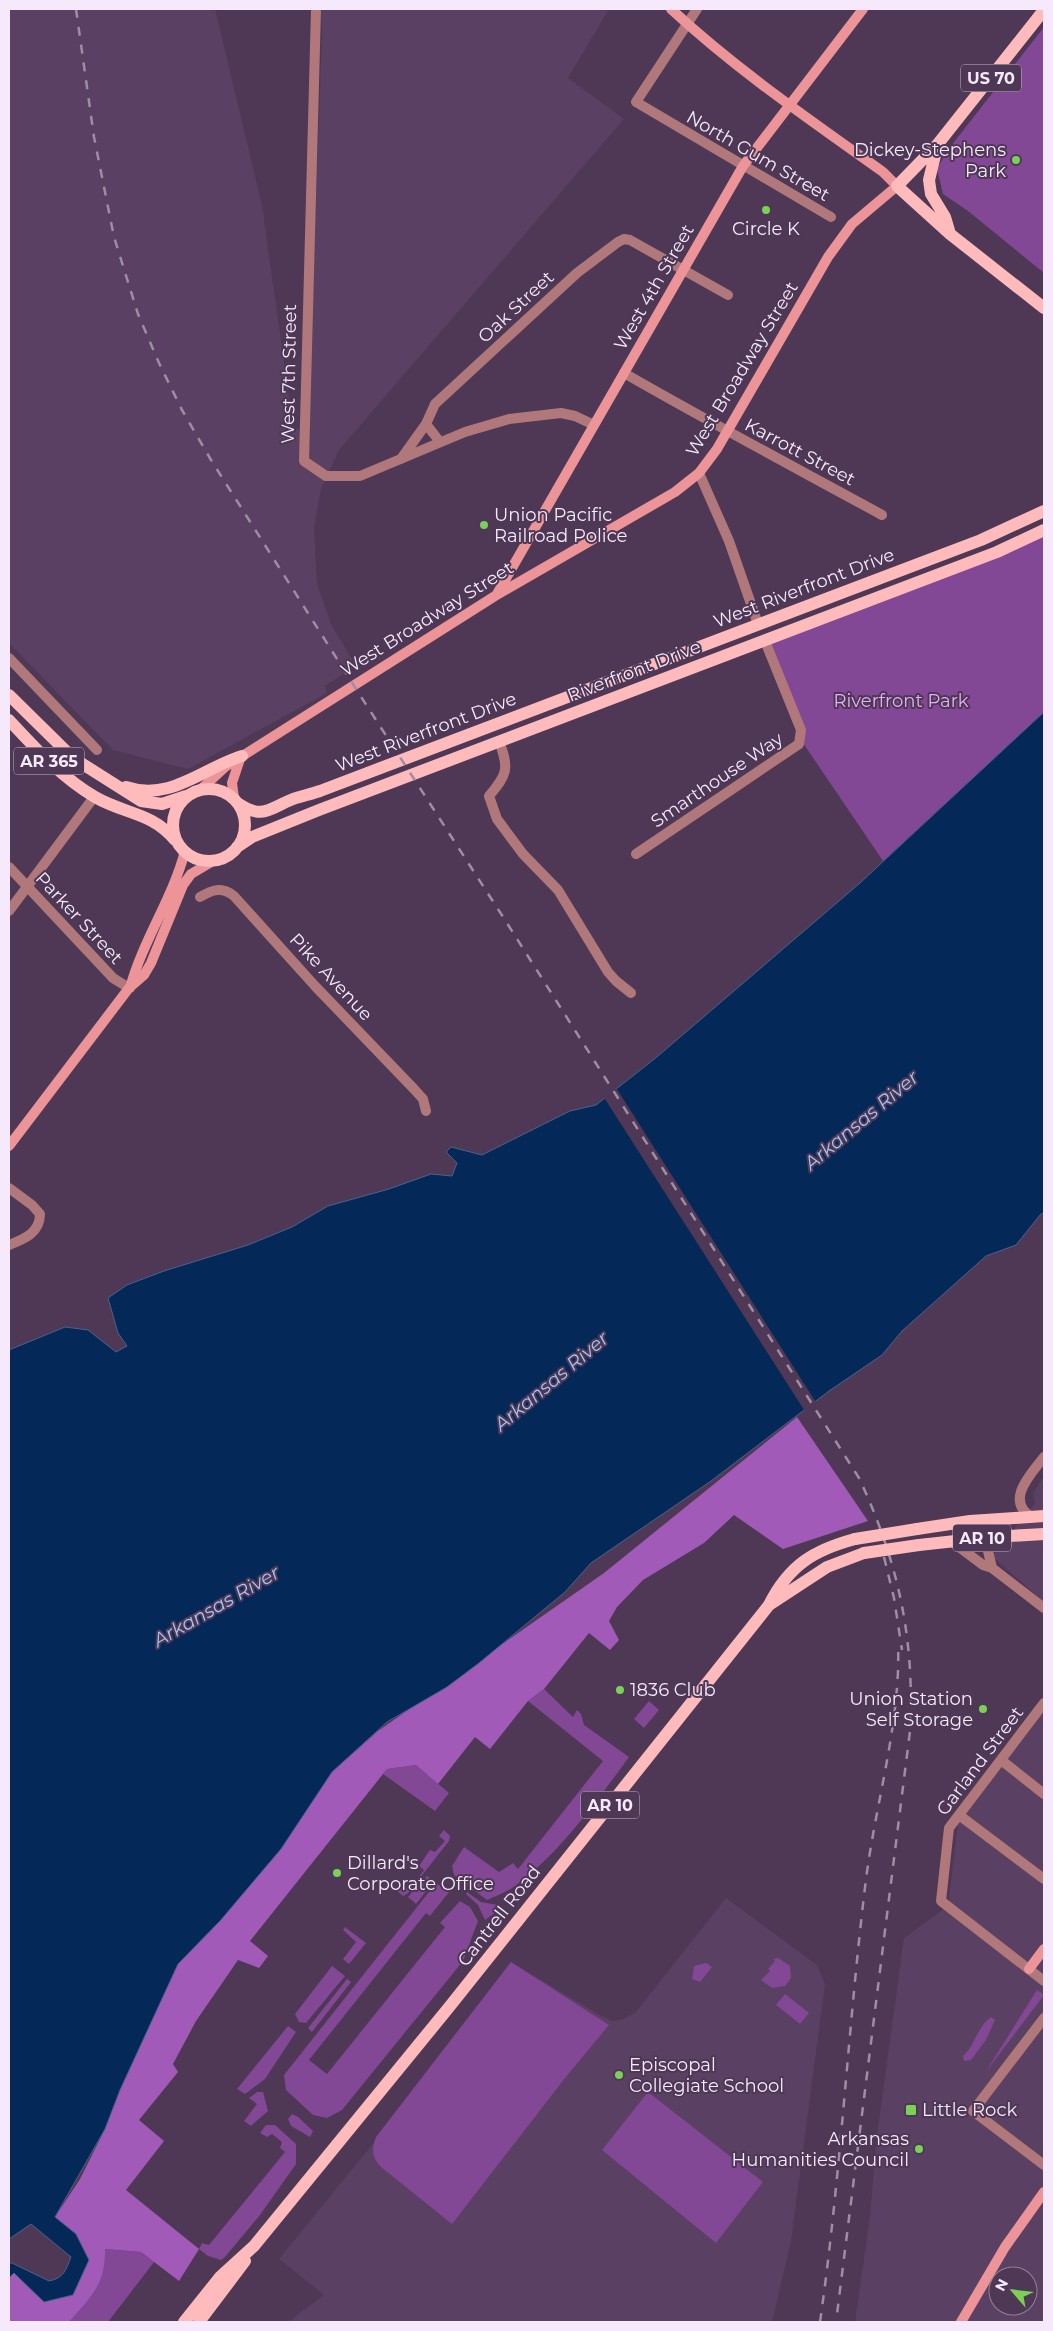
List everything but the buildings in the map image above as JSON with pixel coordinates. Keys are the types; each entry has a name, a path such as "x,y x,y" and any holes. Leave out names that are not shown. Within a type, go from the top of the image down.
{"main road":[{"name":"West Broadway Street","path":"897,186 937,145 1044,10"},
{"name":"US 70","path":"937,145 929,180 931,194 944,217 950,234"},
{"name":"US 70","path":"897,186 950,234 1044,308"},
{"name":"West Riverfront Drive","path":"237,801 254,812 266,812 294,799 320,791 981,540 1044,511"},
{"name":"Riverfront Drive","path":"237,847 252,837 319,810 997,552 1044,530"},
{"path":"758,624 765,641"},
{"name":"AR 365","path":"9,695 73,758 111,782 139,790 165,789 189,782 222,762 242,756"},
{"name":"AR 365","path":"9,720 45,758 94,796 109,805 150,818 167,831 182,848 197,858 213,861"},
{"path":"111,782 141,801 151,803 170,802 195,792 215,790 237,801 245,822 244,831 237,847 223,858 213,861"},
{"path":"182,848 174,831 174,815 178,807 195,792"},
{"name":"AR 10","path":"769,1604 783,1580 796,1567 830,1547 855,1539 917,1528 1030,1516"},
{"name":"AR 10","path":"769,1604 827,1567 864,1553 951,1541 1044,1534"},
{"name":"Cantrell Road","path":"184,2322 224,2281 254,2246 450,2006 769,1604"},
{"name":"Cantrell Road","path":"199,2322 224,2281"}],"street":[{"name":"West 7th Street","path":"316,9 304,461 322,475 345,477 367,474 440,442"},
{"path":"671,9 737,66 788,105 883,172 897,186"},
{"path":"687,23 696,9"},
{"name":"West 4th Street","path":"496,596 743,166 863,9"},
{"name":"North Gum Street","path":"687,23 636,102 831,217"},
{"name":"West Broadway Street","path":"195,792 224,767 496,596 675,492 699,473 727,431 828,256 843,235 863,214 897,186"},
{"name":"Oak Street","path":"401,460 426,424 434,404 577,273 624,239 630,240 683,269"},
{"path":"683,269 728,295"},
{"name":"Karrott Street","path":"624,373 882,515"},
{"path":"426,424 440,442 487,424 526,416 568,414 594,425"},
{"path":"699,473 729,541 758,624"},
{"name":"Smarthouse Way","path":"636,854 799,744 801,730 765,641"},
{"path":"9,658 96,750"},
{"path":"499,741 506,759 505,774 489,796 498,819 523,854 558,890 608,972 616,981 632,993"},
{"path":"237,801 232,782 242,756"},
{"path":"9,911 94,796"},
{"path":"129,988 134,970 179,873 182,848"},
{"path":"9,1146 129,988 144,975 157,949 180,890 187,879 200,867 213,861"},
{"name":"Parker Street","path":"9,867 113,978 129,988"},
{"name":"Pike Avenue","path":"200,898 216,889 226,890 234,896 314,986 414,1089 422,1099 426,1111"},
{"path":"9,1188 32,1204 40,1214 40,1221 32,1234 9,1245"},
{"path":"1030,1516 1019,1502 1021,1489 1044,1457"},
{"path":"992,1537 988,1550 992,1568"},
{"path":"951,1541 983,1566 992,1568 1044,1608"},
{"name":"Garland Street","path":"1029,1969 941,1901 949,1828 1044,1703"},
{"path":"1001,1760 1044,1794"},
{"path":"959,1815 1044,1879"},
{"path":"1044,1949 1029,1969 1044,1981"},
{"path":"1044,2018 972,2110 1044,2165"},
{"path":"961,2322 1005,2247 1044,2192"}],"shaded area":[{"path":"9,9 215,9 262,205 293,427 308,434 322,31 321,9 609,9 568,78 624,119 339,450 321,489 314,527 317,584 332,626 356,666 325,686 327,693 188,769 113,750 9,643"},
{"path":"797,1417 868,1521 783,1549 734,1515 704,1543 643,1580 617,1607 609,1621 619,1640 610,1650 589,1633 544,1689 528,1701 490,1749 475,1737 438,1784 416,1765 387,1769 250,1941 268,1956 259,1968 238,1960 196,2021 173,2064 178,2072 139,2120 164,2141 126,2190 199,2249 179,2281 141,2252 105,2249 105,2261 100,2281 90,2297 69,2322 9,2322 9,2278 14,2273 44,2302 73,2295 76,2234 55,2217 80,2179 105,2129 120,2090 178,1964 281,1849 332,1772 378,1731 604,1573"},
{"path":"1044,1476 1044,1602 992,1556 1035,1503 1033,1493"},
{"path":"1044,1704 1044,2322 855,2322 870,2217 876,2143 904,1938 948,1906 959,1815"},
{"name":"Episcopal Collegiate School","path":"726,1898 817,1965 825,1984 791,2241 772,2322 288,2322 324,2295 279,2259 385,2129 511,1962 601,2016 613,2021 623,2019 635,2013"}],"green space":[{"name":"Dickey-Stephens Park","path":"1044,27 1044,273 968,211 943,194 937,169 947,151"},
{"name":"Riverfront Park","path":"1044,527 1044,712 883,861 801,740 765,641"},
{"path":"544,1689 573,1717 577,1710 581,1714 584,1725 629,1757 604,1792 562,1843 515,1886 487,1900 454,1875 452,1866 464,1847 499,1872 513,1863 518,1869 603,1761 528,1701"},
{"path":"649,1701 659,1710 644,1728 634,1719"},
{"path":"416,1765 449,1793 435,1811 383,1774 387,1769"},
{"path":"444,1830 450,1836 449,1841 408,1893 403,1896 396,1890 400,1884 409,1890 424,1870 419,1866 430,1850 435,1852 445,1841 439,1836"},
{"path":"427,1876 434,1881 416,1904 408,1897"},
{"path":"436,1883 449,1892 430,1916 426,1913 309,2060 327,2074 445,1927 440,1923 460,1901 470,1907 478,1921 463,1961 342,2110 327,2118 313,2115 286,2090 284,2075"},
{"path":"467,1892 481,1902 498,1905 496,1912 485,1920 478,1905 466,1894"},
{"path":"345,1927 366,1943 349,1964 343,1959 356,1942 343,1930"},
{"path":"778,1958 790,1966 791,1978 785,1986 772,1988 761,1980 770,1971 768,1969 775,1961 773,1959"},
{"path":"511,1962 609,2025 565,2078 452,2224 381,2167 374,2157 373,2146 376,2137"},
{"path":"706,1963 712,1967 700,1982 692,1979 694,1966"},
{"path":"332,1966 345,1976 306,2023 299,2022 295,2014"},
{"path":"347,1979 351,1982 312,2032 308,2028"},
{"path":"1037,1990 1044,1995 985,2073"},
{"path":"785,1994 809,2013 800,2024 776,2005"},
{"path":"991,2017 995,2020 986,2040 971,2060 964,2061 963,2056 982,2026"},
{"path":"288,2026 296,2032 265,2079 245,2094 237,2089"},
{"path":"257,2092 263,2092 268,2111 251,2126 244,2121 257,2104 249,2098"},
{"path":"648,2092 763,2182 716,2243 602,2150"},
{"path":"292,2114 313,2131 310,2137 291,2126 288,2119"},
{"path":"266,2125 275,2125 296,2144 296,2164 260,2215 225,2257 221,2260 208,2256 199,2249 202,2243 209,2245 285,2152 280,2148 282,2142 272,2134 267,2137 260,2133"},
{"path":"104,2249 141,2252 154,2262 108,2322 69,2322 89,2298 100,2280 103,2271"}],"water":[{"name":"Arkansas River","path":"1044,712 1044,1212 1016,1245 986,1256 902,1331 882,1355 829,1391 711,1481 591,1563 565,1592 479,1663 447,1687 387,1722 332,1772 281,1849 220,1921 178,1964 120,2090 105,2129 55,2217 76,2234 89,2260 73,2295 44,2302 14,2273 9,2278 9,2263 12,2263 49,2281 54,2280 64,2273 71,2257 31,2224 9,2239 9,1350 65,1327 88,1330 116,1352 127,1346 118,1333 108,1298 127,1285 164,1271 248,1245 292,1227 328,1206 389,1189 431,1174 452,1176 457,1163 446,1152 451,1147 482,1155 570,1111 596,1105 658,1056 860,883"}],"pier":[{"path":"615,1086 817,1404 806,1413 603,1096"}],"railway":[{"path":"76,9 94,137 114,237 138,314 182,410 211,460 358,692 859,1478 873,1509 894,1570 901,1601 910,1664 910,1731 836,2322"},
{"path":"884,1557 894,1598 902,1650"},
{"path":"820,2322 834,2211 866,1879 892,1732 898,1673 898,1643"}],"place":[{"name":"Dickey-Stephens Park","path":"1016,160"},
{"name":"Circle K","path":"766,210"},
{"name":"Union Pacific Railroad Police","path":"484,525"},
{"name":"1836 Club","path":"620,1690"},
{"name":"Union Station Self Storage","path":"983,1709"},
{"name":"Dillard's Corporate Office","path":"337,1873"},
{"name":"Episcopal Collegiate School","path":"619,2075"},
{"name":"Little Rock","path":"911,2110"},
{"name":"Arkansas Humanities Council","path":"919,2149"}]}
